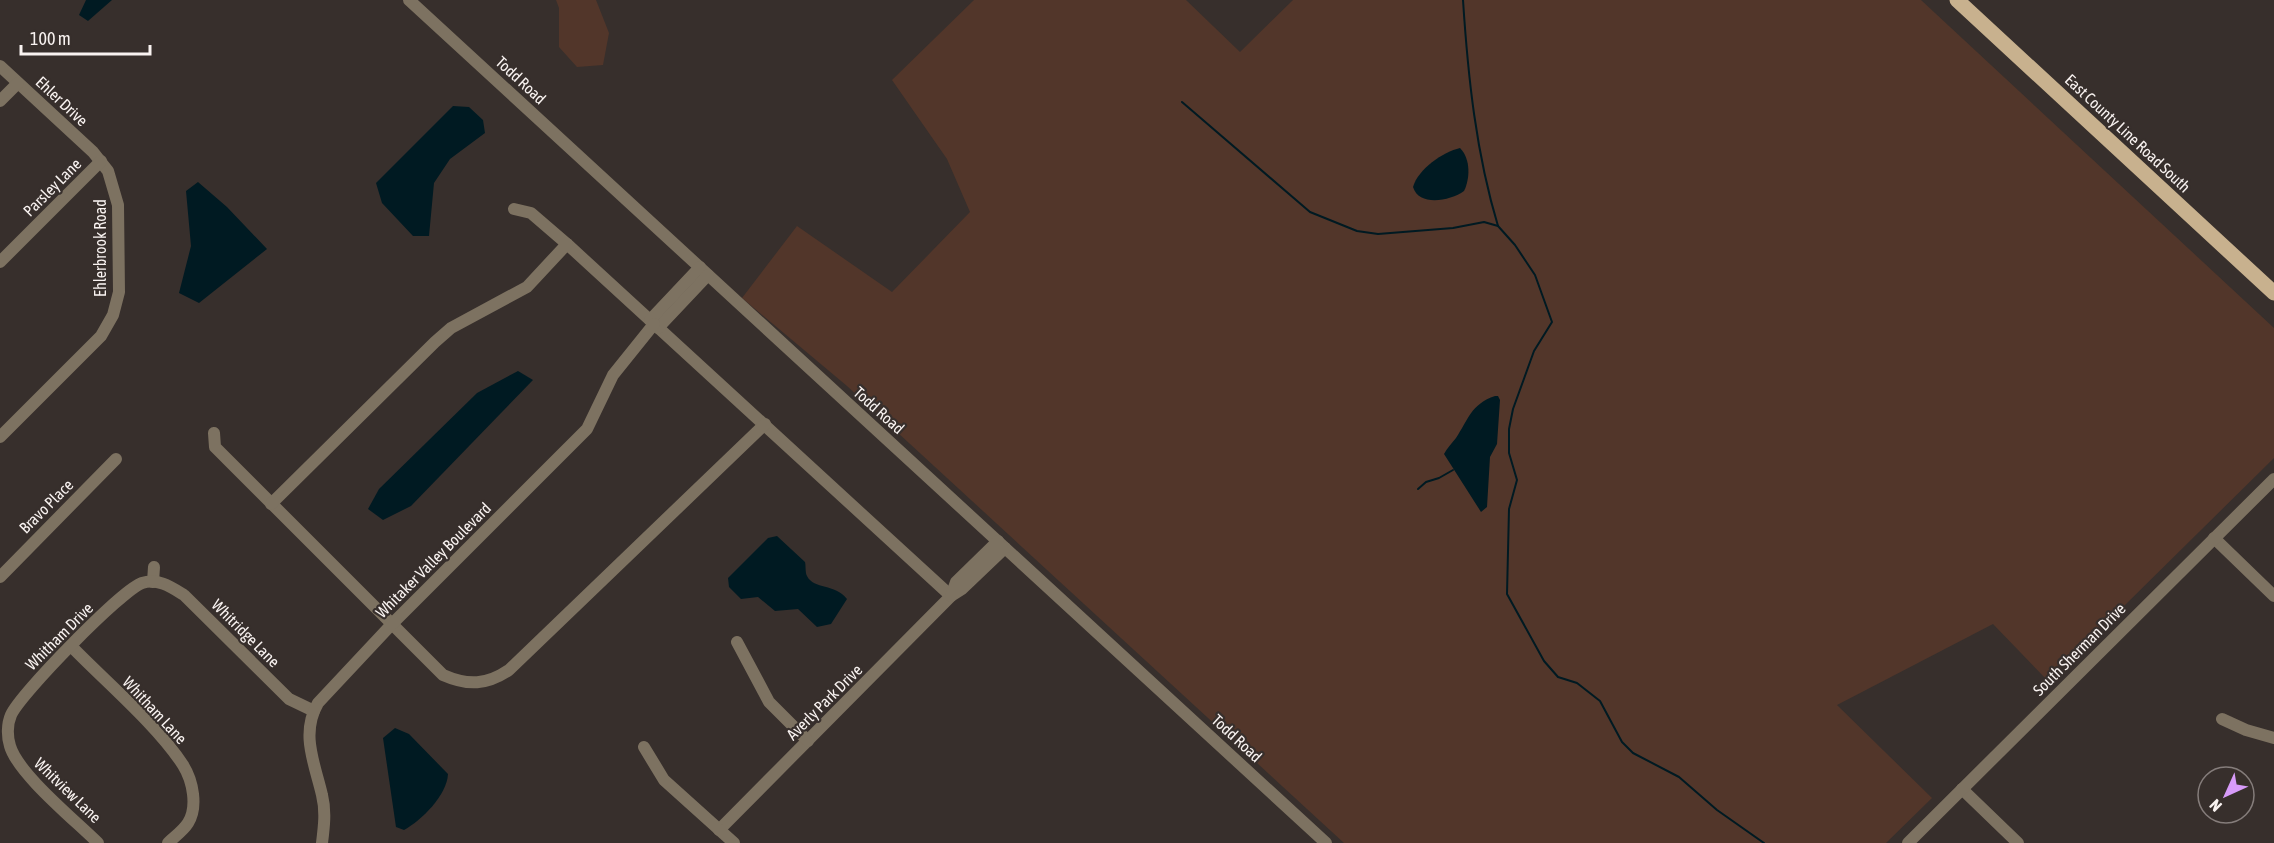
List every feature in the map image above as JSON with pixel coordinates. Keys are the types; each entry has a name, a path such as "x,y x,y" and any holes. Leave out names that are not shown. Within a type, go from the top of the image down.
{"main road":[{"name":"East County Line Road South","path":"1957,0 2274,293"}],"street":[{"name":"Todd Road","path":"409,0 1326,843"},
{"name":"Ehler Drive","path":"0,66 101,161"},
{"path":"0,101 18,83"},
{"name":"Parsley Lane","path":"0,262 101,161"},
{"name":"Ehlerbrook Road","path":"0,437 99,339 115,311 119,292 118,205 113,182 101,161"},
{"path":"514,209 531,213 567,244 951,596"},
{"path":"271,504 435,342 451,328 527,287 567,244"},
{"name":"Whitaker Valley Boulevard","path":"322,843 323,800 309,741 314,711 326,693 587,429 612,375 654,324 704,271"},
{"path":"214,433 215,447 443,675 458,681 479,684 497,679 509,670 765,424"},
{"name":"Bravo Place","path":"0,577 116,459"},
{"name":"South Sherman Drive","path":"1908,843 2274,479"},
{"path":"2214,538 2274,596"},
{"name":"Averly Park Drive","path":"719,830 951,596 956,582 1002,544"},
{"path":"153,582 154,567"},
{"name":"Whitham Drive","path":"4,732 10,717 26,691 124,596 139,584 153,582"},
{"name":"Whitridge Lane","path":"153,582 165,583 184,595 289,699 314,711"},
{"path":"737,642 769,702 808,741"},
{"name":"Whitham Lane","path":"72,647 168,745 184,767 192,787 193,808 188,823 168,843"},
{"path":"2222,719 2246,730 2274,738"},
{"name":"Whitview Lane","path":"4,732 18,765 98,843"},
{"path":"644,747 664,780 734,843"},
{"path":"1962,789 2018,843"}],"shaded area":[{"path":"556,0 596,0 609,33 603,65 577,67 559,47 559,8"},
{"path":"974,0 1186,0 1240,52 1293,0 1921,0 2274,328 2274,458 2048,681 1993,624 1837,705 1932,798 1886,843 1344,843 847,386 742,298 797,226 892,292 970,212 947,159 892,80"}],"water":[{"path":"86,0 112,0 88,21 79,15"},
{"path":"453,106 469,107 483,120 485,133 450,159 434,183 429,236 413,236 382,203 376,183"},
{"path":"1460,148 1468,163 1464,191 1458,195 1436,200 1428,200 1416,193 1413,187 1420,174 1439,157"},
{"path":"198,182 227,207 267,249 199,303 179,293 191,246 186,191"},
{"path":"518,371 533,380 411,506 383,520 368,509 379,489 477,393"},
{"path":"1498,396 1500,400 1497,444 1490,457 1487,507 1481,512 1444,454 1475,408"},
{"path":"777,536 805,562 806,574 810,580 837,591 847,599 831,624 817,627 798,609 775,611 758,597 741,599 729,587 728,578 768,538"},
{"path":"395,728 409,734 448,774 443,790 432,806 404,830 396,827 383,738"}],"waterway":[{"path":"1463,0 1474,114 1484,171 1498,226"},
{"path":"1182,102 1310,212 1357,231 1378,234 1453,228 1484,222 1498,226 1515,245 1535,275 1552,322 1534,351 1513,409 1509,429 1509,453 1517,480 1509,509 1507,594 1544,661 1558,677 1577,683 1600,701 1622,742 1633,753 1679,777 1717,810 1764,843"},
{"path":"1418,489 1426,482 1453,470"}]}
